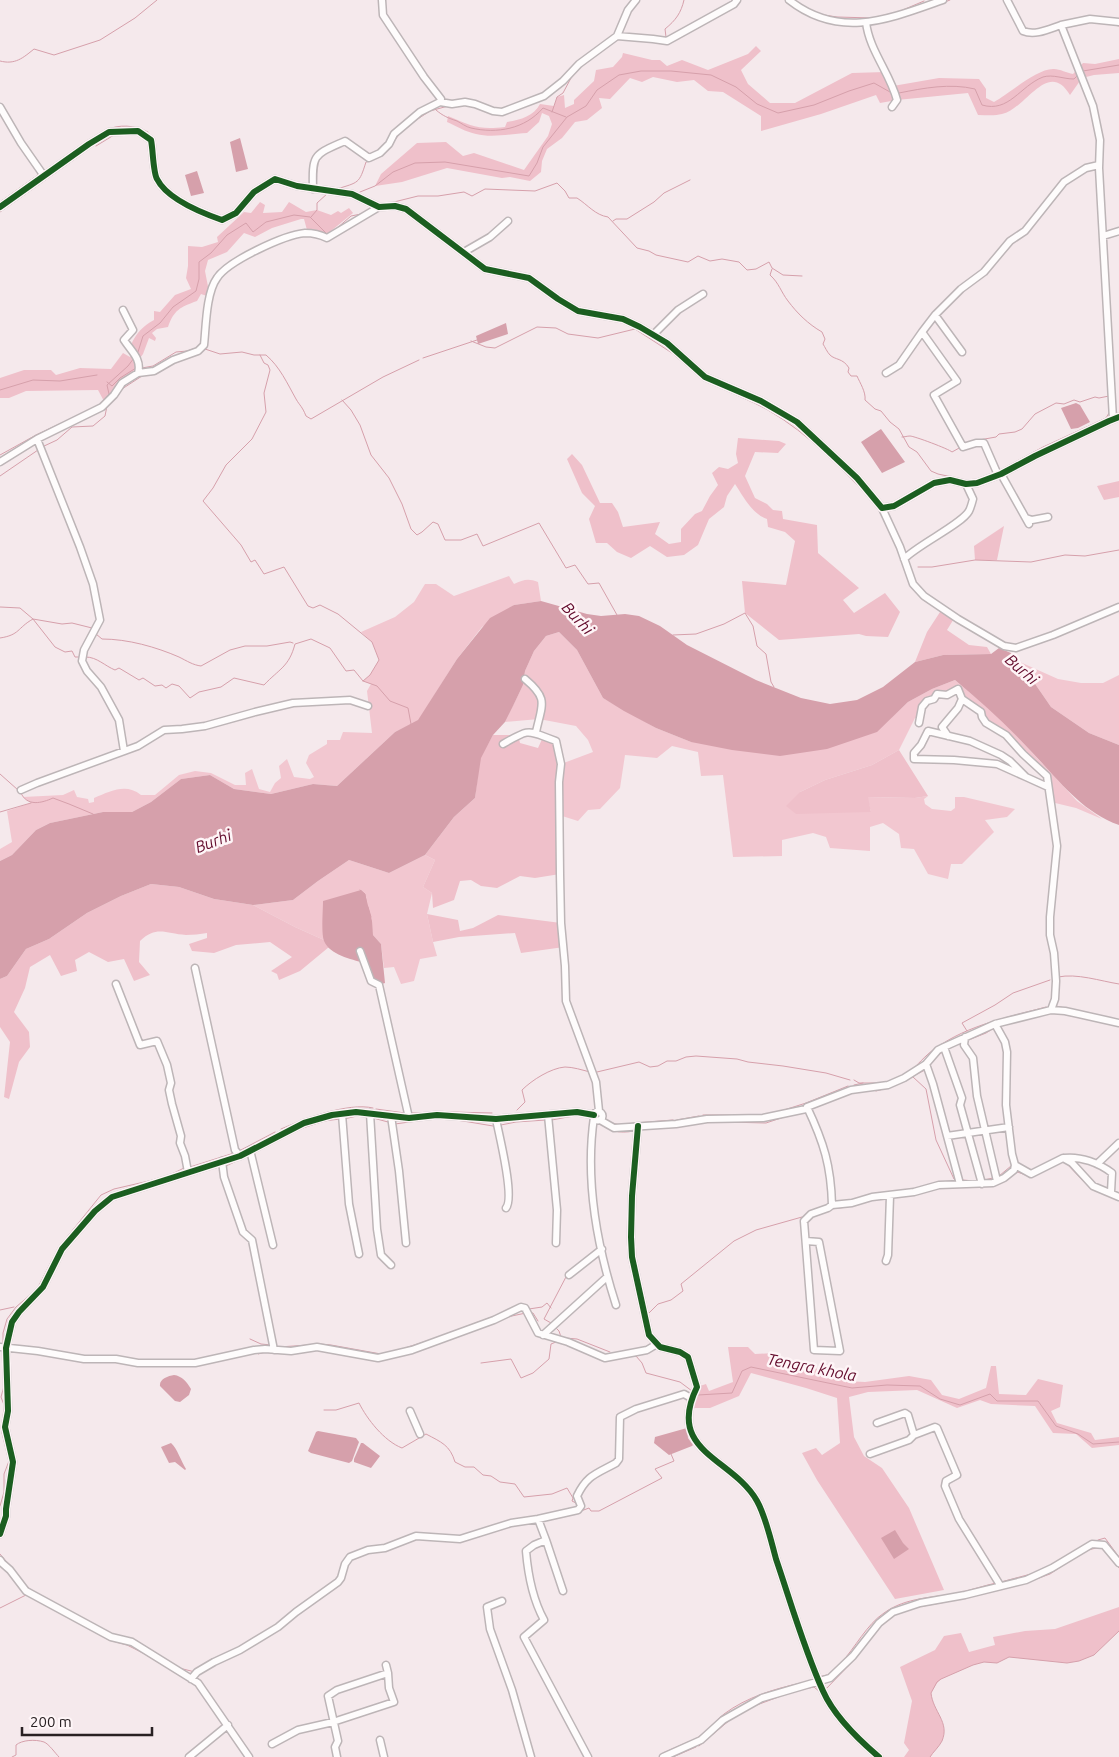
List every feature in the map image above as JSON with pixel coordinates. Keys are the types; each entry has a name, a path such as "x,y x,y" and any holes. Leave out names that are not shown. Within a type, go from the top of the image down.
{"street":[{"path":"382,0 383,15 424,77 437,92 441,99 440,102"},
{"path":"313,189 315,158 319,152 345,141 369,158 380,153 389,144 394,134 420,112 440,102 452,104 465,102 502,112 544,96 563,81 579,64 617,36 628,10 636,0"},
{"path":"617,36 667,41 734,4 737,0"},
{"path":"789,0 802,10 821,19 842,22 877,21 943,0"},
{"path":"1007,0 1023,31 1029,33 1090,19 1119,22"},
{"path":"866,22 867,30 882,66 893,86 897,100 892,107"},
{"path":"882,508 894,506 934,483 950,480 966,484 978,483 999,475 1116,418 1103,236 1099,166 1100,140 1093,106 1061,26"},
{"path":"0,107 21,143 44,176"},
{"path":"0,207 109,132 138,131 151,140 156,178 166,192 198,211 222,220 236,213 254,192 275,180 313,189 352,194 379,207"},
{"path":"886,373 899,365 935,315 960,289 984,272 1010,241 1025,231 1064,182 1086,168 1099,166"},
{"path":"0,462 37,439 102,407 114,395 122,383 138,373 154,370 173,360 198,351 204,346 208,303 216,278 225,270 250,254 278,241 303,234 317,233 327,238 379,207 394,206 406,209 485,269 529,278 578,311 624,319 667,343 705,376 761,402 797,422 857,478 882,508 913,584 924,596 955,618 1004,646 1016,648 1053,635 1119,607"},
{"path":"464,252 490,237 508,221"},
{"path":"1103,236 1119,231"},
{"path":"653,335 678,310 703,294"},
{"path":"123,310 133,330 124,340 136,356 140,366 138,373"},
{"path":"935,315 962,352"},
{"path":"922,332 957,381 934,395 963,447 984,443 999,475 1028,521 1048,517"},
{"path":"37,439 80,546 93,584 100,620 84,650 82,661 87,671 101,687 119,720 124,752"},
{"path":"904,559 912,551 969,512 973,499 966,484"},
{"path":"524,679 539,692 542,700 536,732"},
{"path":"919,723 922,707 927,701 934,699 938,694 947,695 958,689 962,698 981,712 986,723 1006,735 1047,776 1057,846 1050,917 1050,935 1054,953 1056,980 1054,999 1050,1010"},
{"path":"948,736 942,727 958,708 962,698"},
{"path":"21,790 80,766 124,752 164,730 182,730 205,726 293,703 350,700 368,706"},
{"path":"1026,777 1001,755 970,741 928,731 921,746 914,753 914,759 997,764 1048,787"},
{"path":"503,744 523,732 536,732 543,737 556,741 561,764 559,782 561,923 566,966 566,1001 596,1082 596,1116 592,1129 594,1201 607,1276 616,1305"},
{"path":"360,951 371,981 379,986 409,1118"},
{"path":"195,968 235,1150 240,1156"},
{"path":"116,984 140,1045 157,1041 167,1065 170,1083 169,1090 188,1172"},
{"path":"0,1534 6,1516 13,1462 5,1427 8,1411 8,1359 3,1348 12,1322 42,1287 62,1249 95,1211 120,1193 240,1156 304,1123 332,1115 356,1112 409,1118 437,1115 496,1119 577,1112 596,1116 614,1128 676,1124 707,1119 763,1118 806,1109 851,1090 888,1085 904,1078 926,1064 938,1050 995,1024 1050,1010 1065,1011 1119,1023"},
{"path":"806,1241 819,1242 840,1351 814,1350 804,1221 811,1214 832,1205 914,1192 939,1185 982,1184 1004,1178 1014,1170 1006,1091 1005,1042 995,1024"},
{"path":"965,1037 964,1045 973,1058 977,1096 997,1181"},
{"path":"944,1047 962,1098 960,1105 982,1184"},
{"path":"926,1064 960,1184"},
{"path":"808,1107 823,1141 828,1158 831,1171 832,1205"},
{"path":"370,1113 376,1229 381,1255 391,1265"},
{"path":"342,1114 349,1204 359,1254"},
{"path":"548,1115 557,1210 556,1243"},
{"path":"391,1116 406,1243"},
{"path":"496,1119 509,1187 509,1205 506,1208"},
{"path":"638,1126 632,1196 632,1257 649,1335 660,1347 680,1352 688,1357 697,1387 691,1398 687,1420 692,1436 716,1462 748,1487 758,1503 788,1597 823,1692 842,1719 879,1757"},
{"path":"947,1136 1009,1127"},
{"path":"1098,1164 1119,1143"},
{"path":"250,1150 273,1245"},
{"path":"1015,1165 1031,1174 1063,1158 1080,1158 1098,1164 1112,1174 1111,1192"},
{"path":"1063,1158 1072,1163 1093,1186 1119,1197"},
{"path":"222,1161 224,1177 243,1232 252,1240 274,1350"},
{"path":"886,1261 889,1246 890,1196"},
{"path":"569,1275 602,1249"},
{"path":"543,1335 607,1276"},
{"path":"3,1348 84,1358 138,1362 195,1363 254,1350 291,1351 317,1348 343,1351 370,1358 388,1357 494,1320 521,1307 525,1308 528,1312 538,1333 568,1342 605,1358 647,1350 657,1344"},
{"path":"191,1679 197,1672 240,1650 278,1627 338,1582 350,1556 368,1550 385,1548 416,1536 460,1539 511,1524 580,1508 581,1505 577,1496 583,1484 619,1460 619,1419 622,1415 684,1394 691,1398"},
{"path":"410,1411 420,1434"},
{"path":"877,1423 907,1414 914,1436"},
{"path":"870,1454 909,1440 935,1427 937,1428 957,1475 946,1481 945,1486 959,1519 1000,1585"},
{"path":"538,1519 563,1591"},
{"path":"546,1540 526,1551 528,1576 536,1606 544,1620 524,1637 588,1757"},
{"path":"663,1757 701,1740 724,1720 762,1698 830,1678 853,1656 879,1622 893,1612 920,1603 965,1595 1026,1580 1041,1574 1092,1544 1104,1545 1119,1562"},
{"path":"0,1560 26,1591 111,1637 132,1642 198,1684 249,1757"},
{"path":"502,1601 487,1607 490,1629 512,1690 531,1757"},
{"path":"272,1744 298,1730 333,1722 394,1702 389,1688 386,1665"},
{"path":"337,1757 335,1747 338,1741 328,1696 337,1690 388,1673"},
{"path":"190,1757 228,1725"},
{"path":"380,1740 384,1757"}],"shaded area":[{"path":"756,46 761,51 741,70 748,84 770,103 795,103 852,73 885,72 893,86 939,78 979,79 986,89 986,98 994,102 1032,77 1047,70 1056,69 1073,74 1083,63 1095,64 1119,59 1119,73 1082,78 1070,95 1062,85 1053,82 1045,83 1020,104 999,115 978,115 968,93 880,103 876,95 821,114 761,131 761,116 723,92 708,91 694,80 677,82 653,77 642,82 630,78 610,99 599,98 602,108 587,120 575,122 562,138 547,149 542,161 541,172 530,181 447,168 402,182 375,186 381,174 417,143 446,142 463,156 474,153 524,170 548,136 552,124 549,116 542,113 539,122 527,133 488,136 469,132 447,122 448,116 475,126 488,128 505,127 507,122 522,119 534,112 540,104 554,106 557,97 564,95 565,108 574,104 574,100 594,81 596,70 613,67 622,57 623,53 660,60 667,66 682,60 708,70 748,54"},
{"path":"260,202 265,205 263,213 282,212 289,202 306,212 317,210 331,215 338,211 341,213 349,208 353,213 326,235 307,230 304,219 272,228 255,237 244,233 227,252 208,260 205,271 210,297 201,294 197,301 182,307 175,313 168,327 157,329 152,333 156,338 155,341 149,338 138,361 138,373 122,383 105,403 98,390 26,391 9,398 0,398 0,378 24,370 51,370 56,375 80,368 111,369 123,353 130,357 134,352 131,345 135,337 140,330 154,320 154,311 160,312 175,295 191,289 186,278 188,246 202,247 218,242 217,237 244,212 251,213"},
{"path":"738,438 779,441 786,444 778,453 755,452 745,476 755,498 767,504 773,510 782,511 783,519 817,525 818,553 859,588 843,600 854,613 885,593 900,612 888,637 859,634 779,640 745,613 742,581 786,585 795,541 785,532 768,527 767,519 752,509 735,484 727,496 724,507 709,519 698,545 684,555 667,557 650,546 631,558 617,552 607,543 596,543 589,519 595,506 582,493 567,459 572,454 582,465 600,503 612,503 618,512 623,527 660,522 655,534 669,544 681,542 681,529 695,514 702,511 718,485 712,473 719,467 728,469 738,463 736,454"},
{"path":"1119,481 1119,497 1104,500 1097,486"},
{"path":"1004,526 997,560 975,560 974,546"},
{"path":"509,576 514,584 526,580 538,582 541,601 514,605 482,627 457,659 418,721 395,732 337,786 313,784 271,794 234,789 210,775 181,779 151,802 132,812 103,812 50,823 36,830 12,855 0,861 0,849 12,842 7,811 31,803 23,797 63,795 74,790 77,797 88,799 89,803 94,802 94,798 118,789 130,789 141,795 155,795 179,775 195,771 211,773 235,785 246,785 245,773 252,769 259,789 270,792 275,783 281,778 279,766 287,759 294,777 310,779 314,777 306,763 309,755 327,744 327,740 340,740 343,732 372,733 367,691 371,684 363,681 370,675 379,660 372,642 361,632 395,617 414,602 425,584 436,584 454,596"},
{"path":"942,609 955,617 947,630 969,645 987,647 991,654 943,655 915,662 927,632"},
{"path":"559,632 577,650 603,698 656,728 691,742 876,732 908,702 932,689 955,680 1001,719 1077,801 1102,819 1076,808 1051,802 1047,776 967,701 958,690 928,700 919,719 915,718 899,750 872,765 825,780 800,792 871,812 867,797 915,798 928,796 924,799 925,804 932,809 951,811 955,808 955,797 964,797 1015,809 1007,817 985,820 994,832 962,864 951,864 948,879 928,874 914,849 901,848 899,834 883,823 870,827 870,851 830,848 826,837 813,833 782,840 782,856 733,857 723,775 701,776 698,752 672,746 657,758 625,755 620,788 600,809 588,810 578,821 559,815 561,764 593,752 588,740 576,726 539,719 505,722 523,685 525,671 534,651 546,636"},
{"path":"1020,662 1058,679 1081,683 1103,683 1119,675 1119,745 1089,733 1051,707"},
{"path":"493,735 518,735 520,743 538,748 543,737 556,741 561,764 560,874 535,878 520,876 497,888 481,886 471,880 460,881 454,900 433,908 432,893 423,887 435,860 425,855 454,817 475,798 480,758"},
{"path":"899,750 928,796 915,798 868,797 871,812 796,814 786,806 800,792 825,780 872,765"},
{"path":"425,855 435,860 423,887 432,893 427,914 437,956 420,959 414,981 401,984 394,967 384,968 381,944 373,935 371,925 323,901 324,940 253,905 293,900 349,860 389,873"},
{"path":"151,884 179,887 214,899 253,905 324,940 329,947 300,971 279,980 277,974 271,971 292,957 270,942 236,945 214,953 192,951 189,944 207,938 207,933 186,935 157,932 146,936 140,941 139,962 150,975 134,981 124,959 108,962 89,952 75,960 77,971 61,976 50,955 30,967 25,988 14,1012 29,1032 30,1047 19,1062 9,1099 4,1097 10,1042 0,1027 0,979 7,976 26,949 49,939 87,913"},
{"path":"427,914 458,920 460,931 473,928 498,915 561,923 564,947 521,953 515,933 459,937 433,942"},
{"path":"728,1347 748,1347 755,1354 774,1353 789,1364 846,1376 846,1381 865,1382 909,1376 931,1380 942,1395 959,1399 986,1388 991,1366 996,1366 999,1394 1026,1395 1038,1379 1063,1385 1060,1407 1051,1411 1057,1423 1091,1433 1095,1440 1119,1437 1119,1445 1092,1448 1076,1434 1053,1433 1035,1406 991,1404 980,1400 957,1408 917,1390 868,1392 849,1397 854,1437 864,1456 882,1468 909,1508 944,1590 895,1599 817,1480 802,1453 816,1448 822,1455 840,1443 837,1398 751,1373 739,1396 710,1408 689,1408 697,1387 706,1384 709,1391 733,1382"},
{"path":"1119,1607 1119,1631 1094,1655 1067,1663 1009,1657 997,1663 984,1662 973,1665 941,1679 931,1693 932,1700 943,1722 944,1734 942,1741 930,1757 904,1757 909,1750 904,1743 912,1701 900,1667 935,1650 944,1636 961,1633 969,1652 995,1645 993,1637 1025,1631 1055,1629"}],"water":[{"path":"240,138 248,169 236,172 230,142"},
{"path":"197,171 204,193 191,196 185,175"},
{"path":"506,323 508,334 478,344 476,336"},
{"path":"1076,403 1080,405 1090,422 1071,429 1061,408"},
{"path":"881,429 905,462 882,473 861,442"},
{"name":"Burhi","path":"541,601 587,614 639,616 660,626 687,645 756,680 801,698 830,704 857,700 883,687 915,662 943,655 991,654 999,648 1011,653 1020,662 1051,707 1089,733 1119,745 1119,825 1092,811 1068,791 1009,729 955,680 932,689 908,702 877,732 827,749 780,756 732,750 691,742 656,728 624,711 603,698 577,650 559,632 546,636 534,651 525,671 523,685 513,706 505,722 493,735 481,758 475,798 454,817 425,855 389,873 349,860 293,900 253,905 214,899 179,887 151,884 87,913 49,939 26,949 7,976 0,979 0,861 12,855 36,830 50,823 103,812 132,812 151,802 181,779 210,775 234,789 271,794 313,784 337,786 395,732 418,720 457,659 490,618 514,605"},
{"path":"361,890 365,894 372,921 373,935 381,944 385,983 379,985 371,981 364,963 347,958 331,950 323,937 323,901"},
{"path":"174,1375 184,1380 191,1389 189,1395 180,1402 175,1401 160,1386 162,1380"},
{"path":"687,1428 688,1438 692,1446 669,1455 654,1443 655,1437"},
{"path":"318,1431 356,1438 359,1442 352,1461 349,1463 308,1451"},
{"path":"171,1443 177,1451 185,1470 175,1462 169,1463 161,1447"},
{"path":"361,1443 380,1456 371,1468 354,1462"},
{"path":"895,1530 909,1549 894,1559 881,1538"}],"waterway":[{"path":"0,61 14,61 22,58 34,49 54,55 100,40 135,18 157,0"},
{"path":"667,37 665,29 677,16 684,0"},
{"path":"945,2 950,0"},
{"path":"881,16 898,12 924,1"},
{"path":"824,15 872,18"},
{"path":"1115,25 1119,26"},
{"path":"1054,31 1059,29"},
{"path":"1083,71 1119,65"},
{"path":"360,192 375,186 393,172 415,163 445,162 529,176 537,163 543,147 567,117 586,106 597,90 619,75 641,71 671,71 711,75 736,87 757,104 778,113 814,105 874,83 890,92"},
{"path":"570,78 576,72"},
{"path":"899,93 937,87 966,87 975,89 982,105 991,106 1007,102 1043,77 1051,76 1074,79 1078,75"},
{"path":"552,112 557,97 563,93 571,78"},
{"path":"505,114 545,99 550,95"},
{"path":"413,122 430,111 448,106"},
{"path":"436,110 446,117 481,130 500,130 519,125 528,121 543,108 566,117"},
{"path":"106,130 127,126 148,132"},
{"path":"95,137 103,132"},
{"path":"388,149 401,132"},
{"path":"96,146 114,135 120,135"},
{"path":"45,171 86,143"},
{"path":"0,212 79,156"},
{"path":"337,189 357,181 362,175 366,162 370,161"},
{"path":"0,202 38,175 38,173"},
{"path":"613,221 616,219 627,219 654,202 664,193 690,180"},
{"path":"386,204 418,196 438,196 464,192 472,196 485,189 535,191 557,183 569,198 577,198 595,212 608,217 637,248 656,255 688,262 698,256 710,261 722,259 739,262 747,270 756,269 769,262 772,268 783,275 802,276"},
{"path":"311,217 317,210 317,203 328,193"},
{"path":"336,229 351,216 361,214"},
{"path":"138,352 143,336 160,323 173,307 196,291 199,279 199,262 211,253 227,235 246,223 253,232 266,222 294,215 310,217 328,235"},
{"path":"772,269 770,275 791,305 807,322 822,332 825,339 823,344 829,354 847,365 851,376 857,376 864,391 865,400 875,409 881,411 899,429 909,447 917,452 931,471 952,477"},
{"path":"471,341 486,347 495,348 537,327 556,328 568,334 598,338 635,329 672,353 702,379"},
{"path":"423,358 477,340"},
{"path":"142,368 153,366 176,352 199,347"},
{"path":"205,349 220,354 242,352 266,355 279,370 306,416 311,419 383,377 419,360"},
{"path":"260,355 270,370 264,393 266,412 252,439 226,465 203,501 241,545 251,562 255,560 264,574 284,567 308,606 313,608 320,605 338,614 372,642 379,660 370,675 363,681"},
{"path":"106,398 109,394 107,385 134,358"},
{"path":"107,382 112,386 120,378 136,368"},
{"path":"151,375 155,374"},
{"path":"0,390 33,380 60,381 97,375"},
{"path":"122,389 142,376"},
{"path":"713,384 783,419 811,441 874,503"},
{"path":"979,440 1022,429 1035,414 1056,403 1064,404 1074,400 1080,402 1095,397 1109,397"},
{"path":"342,400 360,425 371,455 389,478 402,504 411,529 417,535 433,522 438,524 445,540 461,540 477,534 483,546 539,523 566,568 575,565 588,584 599,583 617,615"},
{"path":"42,447 57,440 72,427 93,426 105,416 107,406"},
{"path":"999,471 1043,447 1106,418 1109,413"},
{"path":"0,455 70,419"},
{"path":"902,437 913,437 952,452 961,447"},
{"path":"0,476 38,450"},
{"path":"918,567 932,567 975,560 1031,562 1065,555 1085,556 1119,550"},
{"path":"0,607 20,608 33,619 62,624 72,623 92,628"},
{"path":"673,635 696,634 724,624 745,613 753,626 757,646 766,654 771,682 774,687"},
{"path":"0,638 15,633 33,619 55,647 65,652 72,651 75,657 81,657"},
{"path":"96,634 102,639 122,640 151,647 201,666 230,650 245,646 293,643"},
{"path":"86,657 97,660 115,670 119,668 139,680 143,678 155,686 162,685 166,688 172,684 179,686 190,698 199,692 221,687 234,678 264,685 287,663 295,644 311,639 330,648 346,671 354,670 363,681 377,686 390,701 408,708 411,724"},
{"path":"0,774 18,790"},
{"path":"21,793 31,802 35,803 53,798 93,814"},
{"path":"0,812 31,803"},
{"path":"360,890 365,894 366,901"},
{"path":"368,907 371,917"},
{"path":"1058,977 1081,977 1119,984"},
{"path":"967,1031 962,1023 1013,993 1050,980"},
{"path":"1056,1006 1082,1012"},
{"path":"913,1069 933,1050 961,1033 1003,1018 1046,1007"},
{"path":"1058,1013 1119,1026"},
{"path":"971,1039 994,1028"},
{"path":"929,1065 942,1052"},
{"path":"597,1072 639,1062 650,1067 658,1066 667,1061 676,1061 696,1056 737,1059 783,1066 826,1073 850,1080"},
{"path":"517,1110 525,1102 522,1090 542,1075 565,1067 590,1072"},
{"path":"913,1076 925,1070"},
{"path":"913,1077 926,1089 936,1140 956,1180"},
{"path":"854,1080 859,1083 880,1083"},
{"path":"854,1085 863,1083"},
{"path":"781,1111 848,1086"},
{"path":"876,1091 887,1088"},
{"path":"281,1129 314,1116 339,1109 351,1107 373,1108"},
{"path":"376,1109 405,1113"},
{"path":"412,1113 448,1112"},
{"path":"451,1112 492,1113"},
{"path":"552,1120 578,1115"},
{"path":"703,1115 730,1115"},
{"path":"344,1119 357,1116 368,1117"},
{"path":"677,1120 699,1116"},
{"path":"726,1122 766,1123 784,1117"},
{"path":"373,1118 388,1122"},
{"path":"300,1129 324,1121 340,1119"},
{"path":"395,1124 431,1119"},
{"path":"451,1119 493,1126"},
{"path":"501,1125 546,1120"},
{"path":"624,1124 673,1120"},
{"path":"597,1122 614,1131 634,1131"},
{"path":"612,1123 620,1125"},
{"path":"239,1151 275,1132"},
{"path":"190,1167 234,1153"},
{"path":"226,1166 249,1155"},
{"path":"1067,1164 1088,1186"},
{"path":"999,1176 1011,1166"},
{"path":"210,1169 220,1167"},
{"path":"3,1344 3,1333 7,1319 16,1307 37,1289 59,1247 101,1195 114,1189 166,1177 184,1168"},
{"path":"1034,1176 1046,1170"},
{"path":"1015,1171 1028,1176"},
{"path":"176,1180 190,1175"},
{"path":"984,1180 993,1178"},
{"path":"963,1180 974,1181"},
{"path":"831,1209 847,1207"},
{"path":"648,1314 658,1304 671,1300 683,1291 681,1284 734,1241 756,1230 802,1217"},
{"path":"551,1323 544,1319 567,1275"},
{"path":"529,1309 542,1307 547,1303 551,1308"},
{"path":"0,1310 14,1307"},
{"path":"507,1317 526,1313"},
{"path":"530,1313 533,1313 538,1321"},
{"path":"446,1334 500,1314"},
{"path":"556,1328 561,1337"},
{"path":"565,1338 577,1339 610,1352"},
{"path":"250,1339 261,1344 271,1345"},
{"path":"402,1349 433,1339"},
{"path":"481,1363 511,1359 521,1378 533,1373 549,1359 551,1344 556,1342"},
{"path":"319,1344 381,1354"},
{"path":"279,1347 309,1345"},
{"path":"567,1345 590,1355"},
{"path":"257,1352 258,1354 266,1352"},
{"name":"Tengra khola","path":"633,1356 636,1356 642,1363 646,1373 680,1382 692,1391"},
{"path":"361,1358 370,1360"},
{"name":"Tengra khola","path":"698,1395 732,1393 742,1371 751,1367 852,1388 887,1385 920,1386 940,1399 960,1405 990,1394 997,1401 1038,1401 1056,1426 1078,1434 1093,1444 1119,1442"},
{"path":"0,1506 4,1492 4,1474 9,1461 2,1433 4,1405 1,1397 4,1386"},
{"path":"324,1410 336,1410 359,1403 377,1429 395,1445 402,1448 426,1434 448,1448 455,1462 465,1467 474,1467 483,1475 491,1476 500,1482 515,1484 524,1497 552,1494 567,1488 573,1498 572,1501 576,1503"},
{"path":"581,1511 589,1508 591,1511 599,1511 662,1478 655,1469 674,1461 671,1454"},
{"path":"1098,1540 1105,1538 1119,1557"},
{"path":"1044,1569 1081,1547"},
{"path":"1080,1555 1088,1550 1100,1547 1106,1552"},
{"path":"0,1554 11,1567"},
{"path":"1113,1561 1119,1568"},
{"path":"1025,1583 1050,1574 1062,1566"},
{"path":"1001,1582 1031,1574"},
{"path":"23,1582 39,1595"},
{"path":"841,1663 872,1623 892,1608 910,1601 958,1593 996,1583"},
{"path":"0,1608 26,1595"},
{"path":"918,1607 946,1602"},
{"path":"69,1618 109,1640 127,1645 143,1653 179,1675"},
{"path":"89,1621 111,1634 119,1636"},
{"path":"930,1757 941,1743 944,1734 943,1722 932,1700 931,1693 937,1682 941,1679 973,1665 984,1662 997,1663 1009,1657 1067,1663 1079,1661 1094,1655 1119,1631"},
{"path":"825,1690 853,1661 872,1637"},
{"path":"137,1641 170,1662"},
{"path":"179,1668 195,1672"},
{"path":"819,1677 827,1675"},
{"path":"694,1740 724,1714 751,1698 801,1683"},
{"path":"799,1690 814,1687 820,1692"},
{"path":"754,1706 781,1696"},
{"path":"699,1746 731,1719"},
{"path":"12,1757 16,1755 16,1745 33,1740 46,1743 59,1757"},
{"path":"663,1753 688,1742"},
{"path":"673,1757 696,1747"}],"cycle path":[{"path":"0,207 109,132 138,131 151,140 156,176 162,186 177,199 222,220 236,213 254,192 275,179 297,186 352,194 379,207 395,206 406,209 485,269 529,278 578,311 623,319 640,327 667,343 705,377 761,401 797,422 857,478 882,508 894,506 934,483 950,480 966,484 977,483 1001,474 1119,417"},
{"path":"0,1534 6,1516 13,1462 5,1427 8,1411 6,1348 12,1322 43,1287 62,1249 95,1211 112,1197 240,1156 304,1123 332,1115 356,1112 409,1118 437,1115 496,1119 577,1112 594,1115"},
{"path":"638,1126 632,1196 632,1257 649,1335 660,1347 680,1352 688,1357 697,1387 689,1409 690,1426 696,1440 706,1452 746,1486 757,1501 766,1522 776,1559 804,1642 823,1691 840,1718 879,1757"}]}
